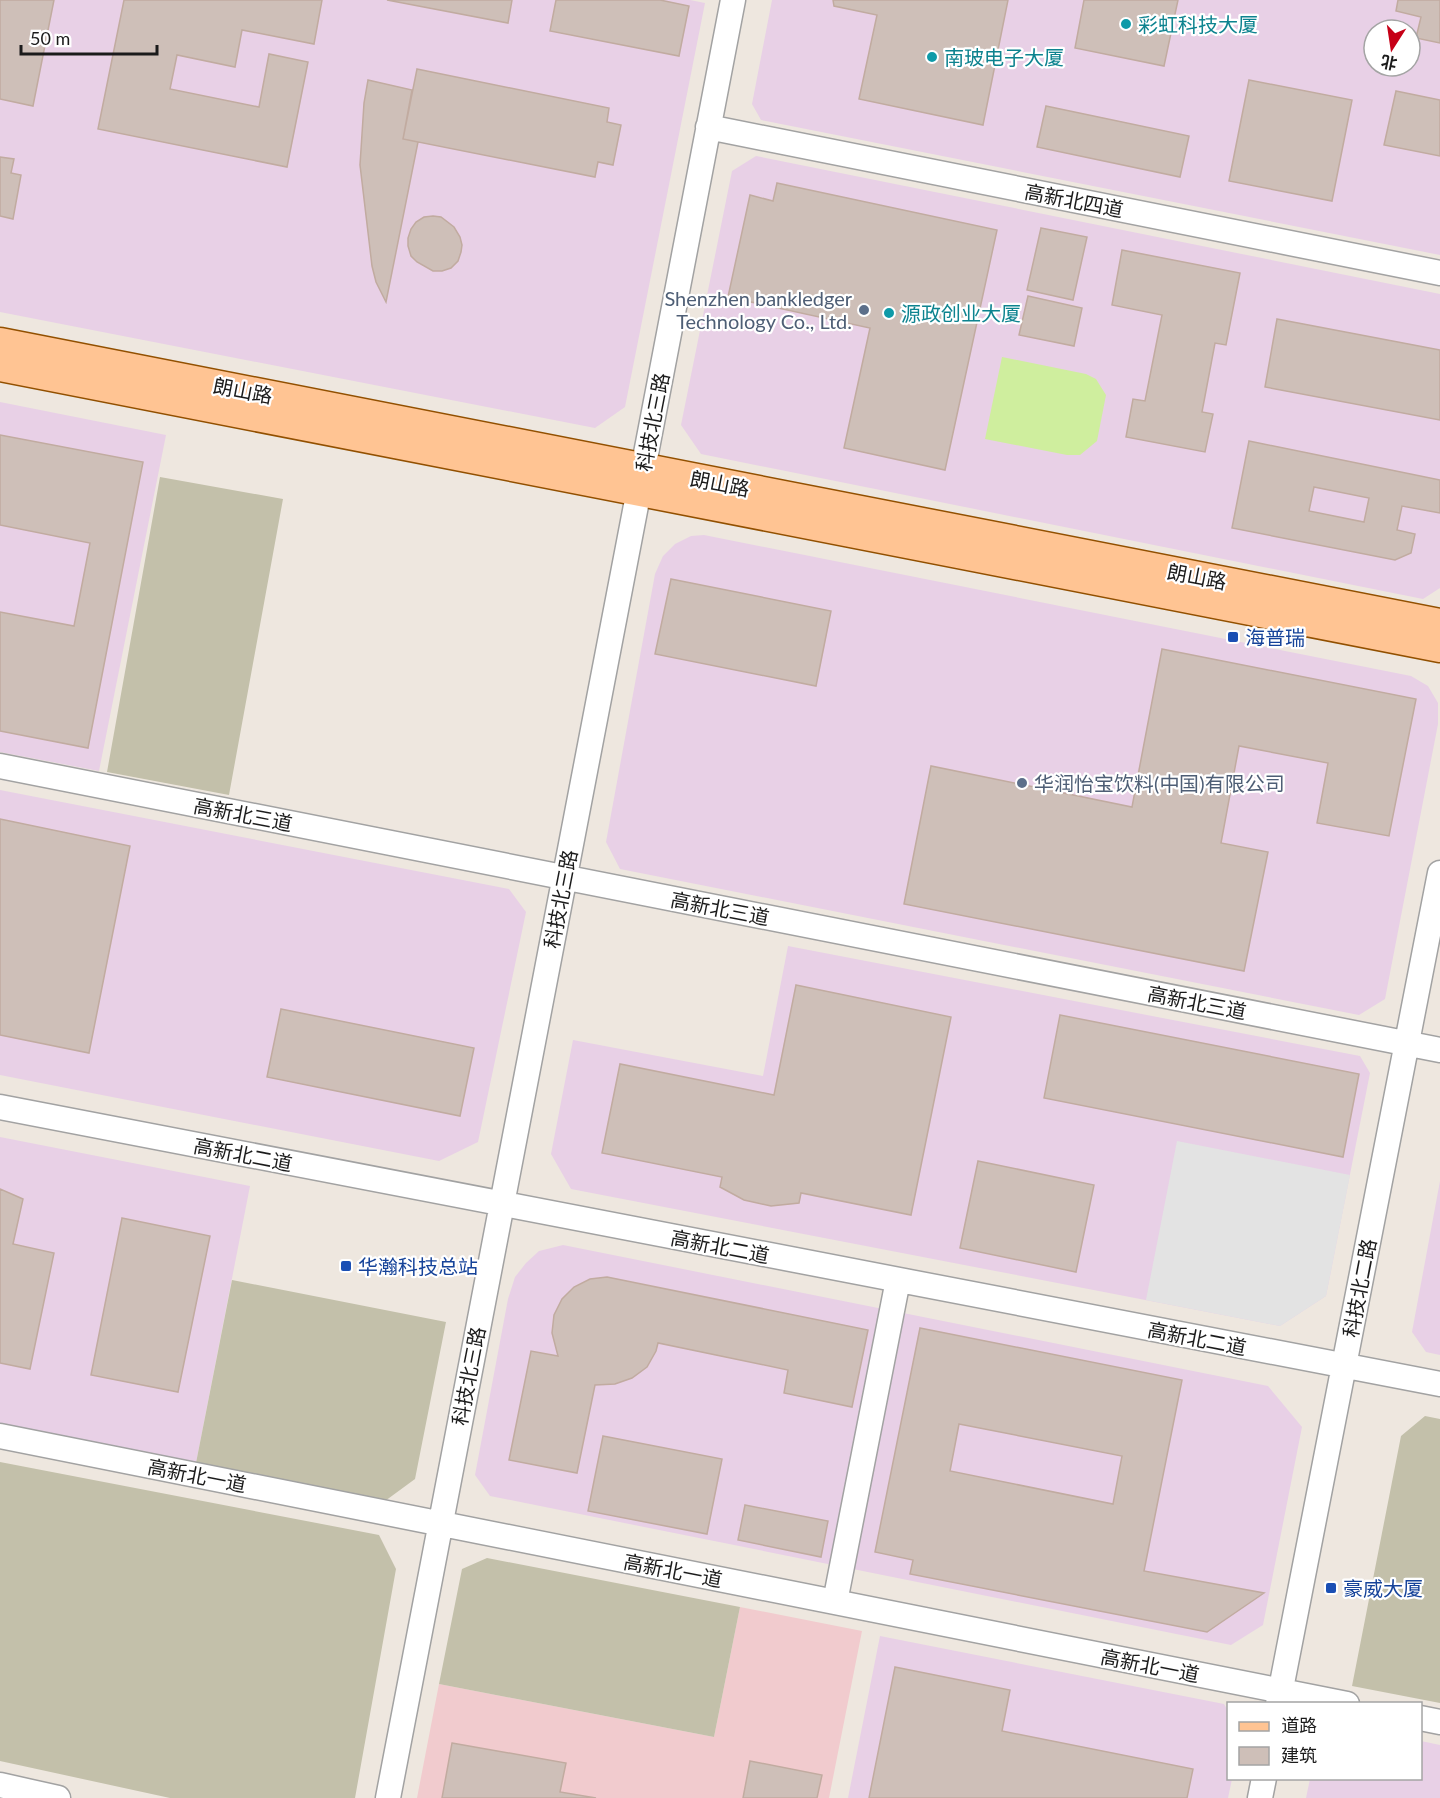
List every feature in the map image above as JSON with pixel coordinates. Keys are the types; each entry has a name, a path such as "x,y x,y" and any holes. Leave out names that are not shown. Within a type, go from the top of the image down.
{"main road":[{"name":"朗山路","path":"0,343 1440,647"},
{"name":"朗山路","path":"0,366 1440,624"}],"street":[{"name":"科技北三路","path":"388,1798 733,0"},
{"name":"高新北四道","path":"708,127 1440,273"},
{"name":"高新北三道","path":"0,766 1440,1050"},
{"name":"科技北二路","path":"1279,1697 1440,873"},
{"name":"高新北二道","path":"0,1107 1440,1384"},
{"path":"835,1602 898,1280"},
{"name":"高新北一道","path":"0,1436 835,1602 1279,1697 1328,1702"},
{"path":"1422,1718 1440,1722"},
{"path":"1260,1798 1264,1780"},
{"path":"0,1785 58,1798"}],"shaded area":[{"path":"0,0 690,0 705,3 625,407 595,428 0,312"},
{"path":"772,0 1440,0 1440,255 761,120 752,104"},
{"path":"756,156 1440,294 1440,588 1423,599 701,454 681,425 732,171"},
{"path":"0,402 166,435 99,771 0,752"},
{"path":"160,477 283,499 229,795 107,772"},
{"name":"华润怡宝饮料(中国)有限公司","path":"704,535 1411,676 1428,686 1438,703 1438,724 1385,999 1359,1015 620,869 606,842 655,574 663,556 675,544 691,536"},
{"path":"0,790 509,889 526,912 478,1142 439,1161 0,1075"},
{"path":"788,946 1360,1056 1370,1073 1326,1296 1280,1326 571,1189 551,1154 573,1040 763,1076"},
{"path":"0,1137 250,1186 196,1463 0,1424"},
{"path":"1177,1141 1350,1175 1326,1296 1280,1326 1146,1300"},
{"path":"1440,1181 1440,1355 1426,1352 1412,1332"},
{"path":"563,1245 1268,1386 1302,1427 1263,1625 1231,1645 490,1496 475,1475 508,1299 515,1277 526,1263 539,1251"},
{"path":"232,1280 446,1322 415,1479 385,1501 196,1463"},
{"path":"1425,1416 1440,1419 1440,1703 1352,1686 1401,1436"},
{"path":"0,1462 379,1535 396,1569 355,1798 170,1798 0,1761"},
{"path":"487,1558 740,1607 714,1737 439,1684 462,1569"},
{"path":"740,1607 862,1631 829,1798 417,1798 439,1684 714,1737"},
{"path":"880,1636 1224,1704 1227,1709 1227,1780 1232,1780 1228,1798 848,1798"},
{"path":"1422,1741 1440,1745 1440,1798 1306,1798 1310,1780 1422,1780"}],"green space":[{"path":"1002,357 1086,374 1096,379 1106,395 1097,441 1080,455 1067,455 985,439"}],"building":[{"path":"0,0 54,0 33,106 0,99"},
{"path":"124,0 322,0 314,44 242,30 235,67 177,55 170,89 259,107 269,54 308,62 287,167 98,129"},
{"path":"387,0 512,0 508,23"},
{"path":"556,0 660,0 689,6 679,56 550,31"},
{"name":"南玻电子大厦","path":"833,0 1008,0 983,125 859,99 877,15 834,6"},
{"name":"彩虹科技大厦","path":"1084,0 1178,0 1164,66 1075,48"},
{"path":"1398,0 1440,0 1440,43 1422,39 1421,17 1396,11"},
{"path":"417,69 609,108 607,122 621,125 613,165 598,162 595,177 403,139"},
{"path":"368,80 412,90 403,139 418,142 386,302 376,282 372,266 360,165 364,103"},
{"path":"1249,80 1352,100 1332,201 1229,181"},
{"path":"1396,91 1440,100 1440,156 1384,145"},
{"path":"1046,106 1189,136 1180,177 1037,147"},
{"path":"0,157 14,159 11,173 21,175 13,219 0,216"},
{"name":"源政创业大厦","path":"777,183 997,230 945,470 844,448 870,328 728,297 750,195 773,201"},
{"path":"424,217 441,217 454,227 462,245 458,261 451,268 442,271 433,271 417,262 411,256 408,246 411,229 416,222"},
{"path":"1041,228 1087,237 1073,300 1027,290"},
{"path":"1122,250 1240,273 1226,345 1215,343 1202,412 1213,414 1205,452 1126,437 1133,399 1145,401 1162,315 1112,305"},
{"path":"1028,296 1082,308 1074,346 1019,335"},
{"path":"1277,319 1440,350 1440,420 1265,387"},
{"path":"0,435 143,462 88,748 0,731 0,612 74,626 90,543 0,525"},
{"path":"1249,441 1440,480 1440,513 1402,506 1397,530 1415,534 1411,553 1395,560 1232,528","holes":["1314,487 1369,498 1364,522 1309,511"]},
{"path":"671,579 831,611 816,686 655,654"},
{"path":"1162,649 1416,699 1389,836 1317,823 1328,763 1239,746 1221,843 1268,852 1244,971 904,904 931,766 1132,807"},
{"path":"0,819 130,846 89,1053 0,1035"},
{"path":"796,985 951,1017 911,1215 801,1193 799,1203 771,1206 744,1200 720,1187 722,1177 602,1153 620,1064 774,1095"},
{"path":"281,1009 474,1048 460,1116 267,1077"},
{"path":"1060,1015 1359,1074 1343,1157 1044,1098"},
{"path":"978,1161 1094,1185 1076,1272 960,1248"},
{"path":"0,1189 23,1199 13,1244 54,1253 30,1369 0,1363"},
{"path":"122,1218 210,1236 178,1392 91,1375"},
{"path":"607,1277 868,1330 852,1407 784,1393 788,1370 658,1343 647,1367 632,1378 615,1384 595,1385 577,1473 509,1460 531,1351 558,1356 552,1333 554,1315 562,1299 574,1287 590,1279"},
{"path":"920,1328 1182,1380 1144,1571 1264,1593 1207,1632 910,1574 913,1560 875,1552","holes":["959,1424 1122,1456 1113,1504 950,1471"]},
{"path":"603,1436 722,1459 707,1534 588,1511"},
{"path":"745,1505 828,1521 821,1557 738,1540"},
{"path":"895,1667 1010,1690 1002,1731 1193,1769 1187,1798 869,1798"},
{"path":"452,1743 566,1763 560,1792 596,1798 442,1798"},
{"path":"750,1761 822,1775 817,1798 743,1798"}],"place":[{"name":"彩虹科技大厦","path":"1126,24"},
{"name":"南玻电子大厦","path":"932,57"},
{"name":"Shenzhen bankledger Technology Co., Ltd.","path":"864,310"},
{"name":"源政创业大厦","path":"889,313"},
{"name":"海普瑞","path":"1233,637"},
{"name":"华润怡宝饮料(中国)有限公司","path":"1022,783"},
{"name":"华瀚科技总站","path":"346,1266"},
{"name":"豪威大厦","path":"1331,1588"}]}
